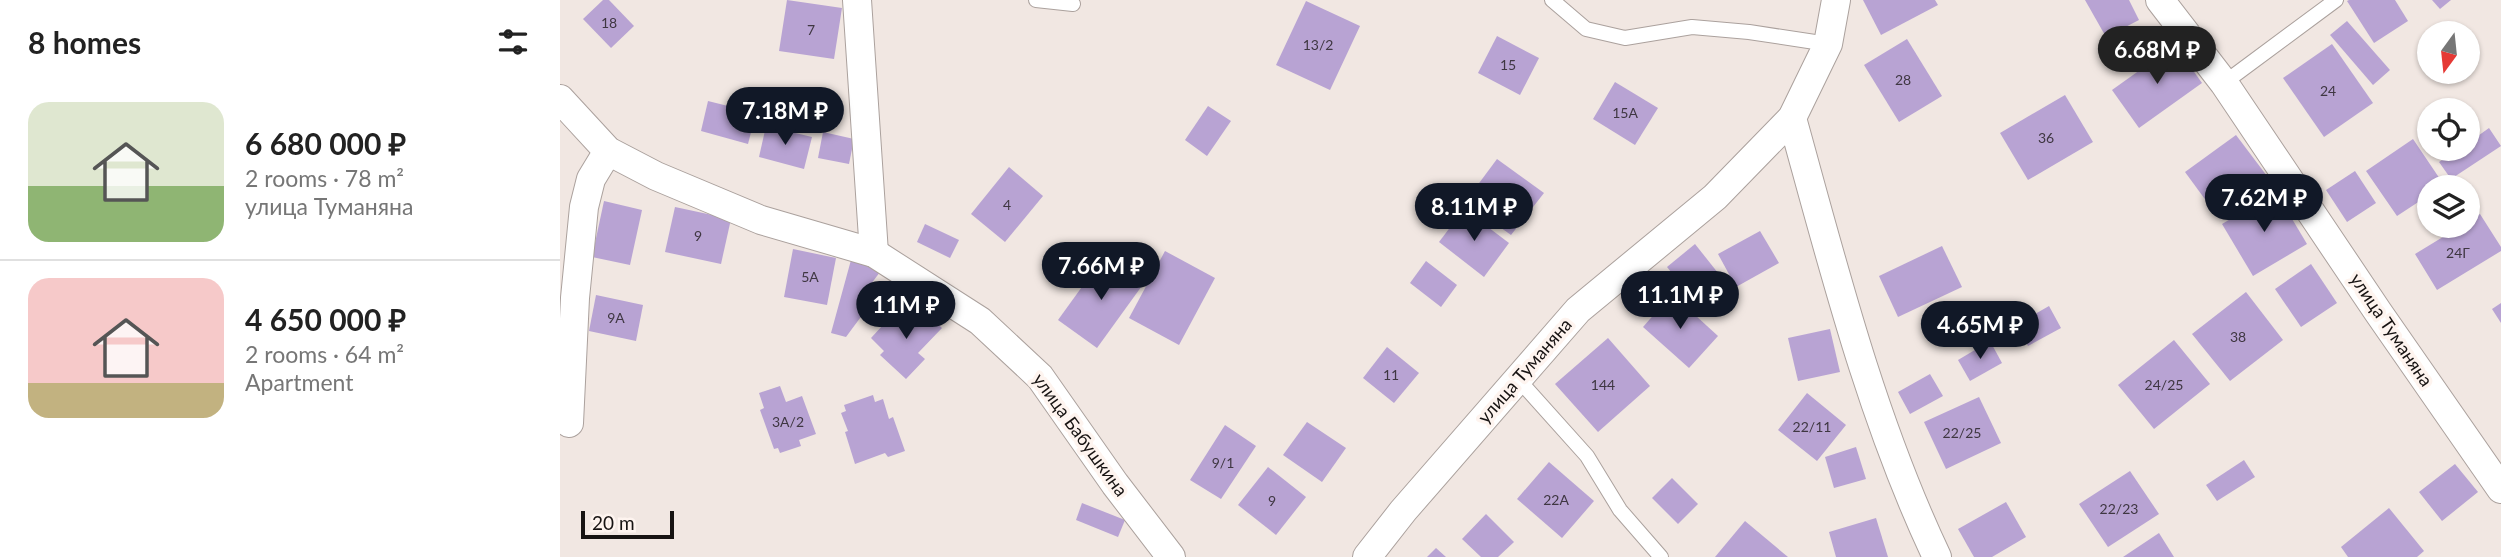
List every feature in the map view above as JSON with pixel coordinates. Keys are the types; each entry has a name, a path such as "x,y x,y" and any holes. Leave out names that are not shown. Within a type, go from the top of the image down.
{"street":[{"path":"858,0 874,253"},
{"name":"улица Туманяна","path":"1367,557 1403,511 1578,310 1715,197 1792,118 1828,44 1836,0"},
{"name":"улица Туманяна","path":"2160,0 2224,83 2501,489"},
{"name":"улица Бабушкина","path":"560,99 608,151 656,176 761,220 874,253 980,321 1040,377 1115,484 1171,557"},
{"path":"1792,118 1849,324 1916,512 1937,557"},
{"path":"569,423 575,298 584,206 591,179 608,151"}],"lane":[{"path":"1035,0 1073,4"},
{"path":"1552,0 1586,29 1625,38 1692,27 1749,32 1828,44"},
{"path":"2224,83 2336,0"},
{"path":"1518,379 1587,456 1620,510 1661,557"}],"building":[{"path":"603,0 609,0 634,26 611,48 583,19"},
{"path":"787,0 842,8 834,59 779,51"},
{"path":"1863,0 1935,0 1938,5 1881,35"},
{"path":"2085,0 2129,0 2139,20 2106,37"},
{"path":"2395,0 2408,21 2374,43 2347,1"},
{"path":"2432,0 2451,0 2440,9"},
{"path":"1306,1 1360,26 1330,90 1276,65"},
{"path":"2347,21 2390,70 2373,85 2330,35"},
{"path":"1497,36 1539,58 1520,95 1478,73"},
{"path":"1907,39 1942,96 1899,122 1864,65"},
{"path":"2332,44 2373,103 2324,137 2283,78"},
{"path":"2175,45 2202,83 2139,128 2112,90"},
{"path":"1615,82 1658,108 1635,145 1593,119"},
{"path":"2065,95 2093,142 2028,180 2000,133"},
{"path":"708,101 756,113 748,144 701,131"},
{"path":"1208,106 1231,121 1207,156 1185,140"},
{"path":"766,126 812,137 804,169 759,157"},
{"path":"2489,128 2501,146 2480,160 2480,134"},
{"path":"823,132 854,139 849,164 818,158"},
{"path":"2236,135 2270,180 2218,217 2185,172"},
{"path":"2413,139 2417,145 2417,161 2428,161 2437,175 2417,175 2417,203 2397,216 2366,171"},
{"path":"1497,159 1544,193 1511,235 1465,202"},
{"path":"2478,161 2457,175 2448,175 2439,162"},
{"path":"1009,167 1043,196 1005,242 971,214"},
{"path":"2355,171 2376,203 2347,222 2326,190"},
{"path":"2276,192 2307,244 2253,276 2222,224"},
{"path":"604,201 642,210 630,265 592,257"},
{"path":"675,207 731,219 721,264 665,252"},
{"path":"1464,209 1509,243 1484,277 1439,242"},
{"path":"2480,214 2501,247 2501,251 2437,290 2415,254 2441,238 2480,238"},
{"path":"925,224 959,240 950,258 917,242"},
{"path":"1760,231 1779,263 1736,287 1718,254"},
{"path":"1695,244 1722,278 1694,300 1667,267"},
{"path":"1942,246 1962,287 1898,317 1879,276"},
{"path":"793,249 836,258 827,305 784,297"},
{"path":"1165,251 1215,278 1179,345 1129,318"},
{"path":"1105,255 1144,283 1097,348 1058,320"},
{"path":"851,260 883,268 871,284 880,291 846,337 831,333"},
{"path":"1426,261 1457,285 1441,307 1410,283"},
{"path":"2311,264 2337,303 2301,327 2275,289"},
{"path":"2246,292 2283,340 2230,381 2192,334"},
{"path":"1672,294 1718,336 1689,368 1643,327"},
{"path":"596,295 643,305 636,341 589,331"},
{"path":"2501,303 2501,323 2492,309"},
{"path":"2049,306 2061,328 2028,346 2016,325"},
{"path":"922,310 942,328 918,353 925,359 906,379 880,355 884,351 871,338 896,311 909,323"},
{"path":"1830,329 1840,372 1798,381 1788,338"},
{"path":"1608,338 1650,386 1598,432 1555,384"},
{"path":"2174,340 2210,384 2154,429 2118,385"},
{"path":"1990,341 2002,363 1970,381 1958,360"},
{"path":"1387,347 1419,373 1394,403 1363,378"},
{"path":"1930,374 1943,396 1910,414 1898,392"},
{"path":"780,386 786,402 802,396 816,434 799,440 801,446 780,453 778,448 774,449 760,410 764,408 759,393"},
{"path":"1807,393 1846,425 1817,461 1778,430"},
{"path":"873,395 875,402 883,399 889,419 893,417 905,451 888,457 885,453 855,464 841,413 846,411 844,405"},
{"path":"1979,397 2001,443 1946,469 1924,422"},
{"path":"1307,422 1346,448 1322,482 1283,455"},
{"path":"1225,425 1256,446 1221,499 1190,480"},
{"path":"1856,447 1866,479 1834,488 1825,457"},
{"path":"2244,460 2255,477 2217,501 2206,485"},
{"path":"1549,462 1594,501 1562,538 1517,499"},
{"path":"2455,464 2478,492 2442,521 2419,492"},
{"path":"1268,467 1306,497 1276,535 1238,505"},
{"path":"2130,471 2159,514 2108,547 2079,504"},
{"path":"1672,478 1698,504 1678,524 1652,498"},
{"path":"2006,502 2026,537 1992,557 1974,557 1958,529"},
{"path":"1082,503 1125,520 1118,537 1076,520"},
{"path":"2389,508 2424,551 2417,557 2348,557 2341,547"},
{"path":"1486,514 1514,542 1498,557 1481,557 1462,539"},
{"path":"1876,518 1888,557 1836,557 1829,532"},
{"path":"1745,521 1788,557 1715,557"},
{"path":"2159,533 2174,557 2123,557"},
{"path":"1436,548 1446,557 1427,557"}]}
